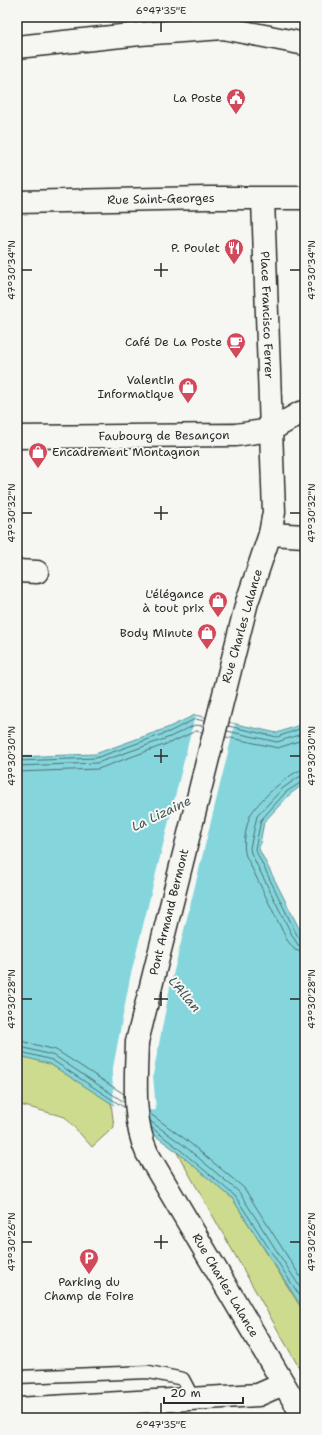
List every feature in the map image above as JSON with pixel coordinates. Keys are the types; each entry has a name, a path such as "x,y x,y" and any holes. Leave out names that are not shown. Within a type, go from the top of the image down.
{"main road":[{"path":"17,47 140,34 223,28 305,44"},
{"name":"Rue Saint-Georges","path":"17,202 206,198 305,198"},
{"name":"Place Francisco Ferrer","path":"262,199 271,430"},
{"name":"Faubourg de Besançon","path":"17,437 236,435 271,430 300,413 305,412"},
{"path":"271,430 274,512 270,534 305,536"},
{"name":"Rue Charles Lalance","path":"217,720 246,602 270,534"},
{"name":"Pont Armand Bermont","path":"147,1153 144,1146 135,1103 137,1042 217,720"},
{"name":"Rue Charles Lalance","path":"147,1153 304,1418"},
{"path":"17,1409 194,1400 258,1395 283,1384"}],"lane":[{"path":"17,1377 149,1372 183,1379 194,1400"}],"green space":[{"path":"17,1055 50,1064 111,1103 114,1127 92,1147 65,1117 17,1104"},
{"path":"176,1151 232,1198 305,1314 305,1378"}],"water":[{"path":"195,715 277,733 305,723 305,783 289,795 264,822 259,849 305,940 305,1312 232,1198 176,1151 111,1103 50,1064 17,1055 17,757 95,754 167,728"}],"pier":[{"path":"195,716 235,724 170,987 153,1075 156,1110 120,1113 114,1108 112,1073 130,978"}],"place":[{"name":"La Poste","path":"236,115"},
{"name":"P. Poulet","path":"234,265"},
{"name":"Café De La Poste","path":"236,359"},
{"name":"Valentin Informatique","path":"188,404"},
{"name":"Encadrement Montagnon","path":"38,469"},
{"name":"L'élégance à tout prix","path":"218,618"},
{"name":"Body Minute","path":"207,650"},
{"name":"Parking du Champ de Foire","path":"89,1275"}],"water label":[{"name":"La Lizaine","path":"161,813"},
{"name":"L'Allan","path":"185,994"}]}
